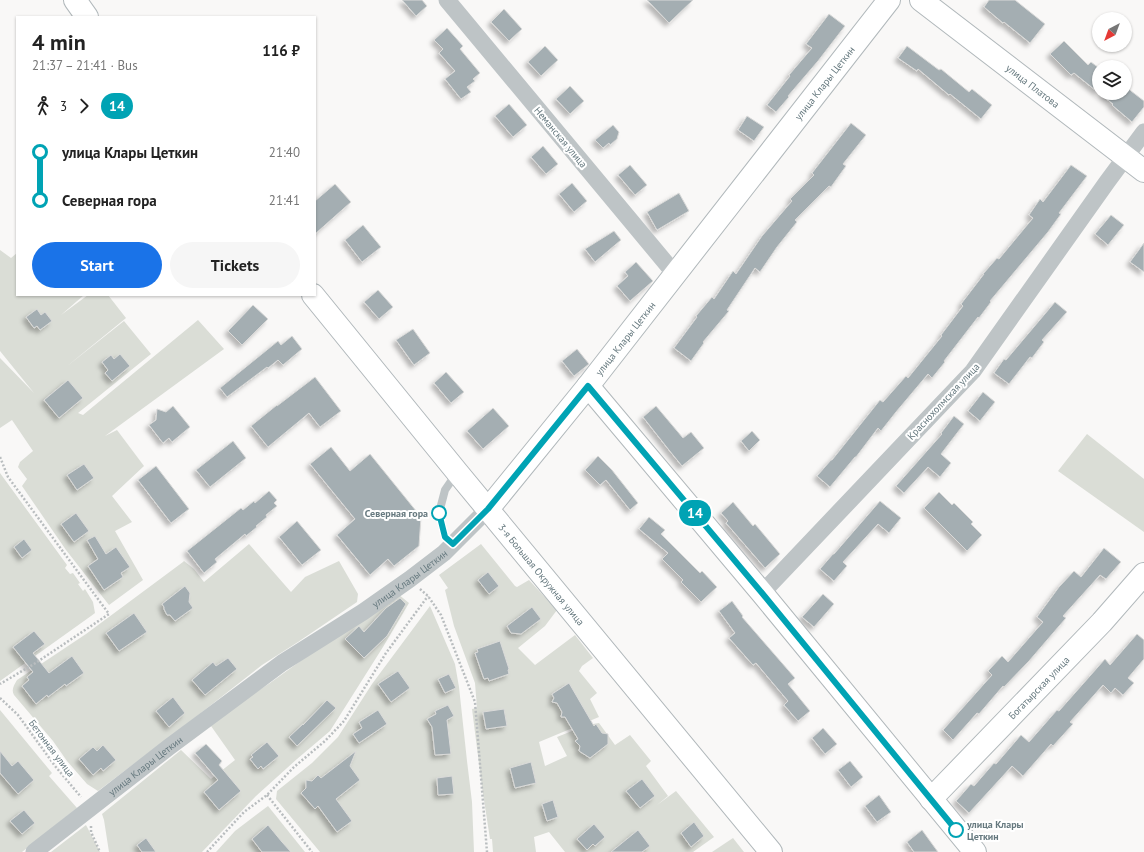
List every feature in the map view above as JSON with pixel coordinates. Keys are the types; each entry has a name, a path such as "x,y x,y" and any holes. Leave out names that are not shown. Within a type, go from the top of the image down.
{"street":[{"path":"75,0 86,16"},
{"name":"Неманская улица","path":"447,0 675,274"},
{"name":"улица Клары Цеткин","path":"34,852 169,747 282,663 363,612 444,553 488,509 588,386 889,0"},
{"name":"улица Платова","path":"921,0 1144,172"},
{"name":"Краснохолмская улица","path":"762,593 973,371 1144,132"},
{"name":"3-я Большая Окружная улица","path":"315,296 457,472 771,852"},
{"path":"588,386 762,593 975,852"},
{"name":"Богатырская улица","path":"931,799 1102,622 1144,574"}],"lane":[{"path":"453,544 445,537 439,513 445,490 457,472"}],"path":[{"path":"0,457 8,477 109,614 34,664 0,684"},
{"path":"207,852 244,812 267,795 294,768 325,741 344,721 386,653 428,596 441,615 475,702 487,852"},
{"name":"Бетонная улица","path":"0,698 18,715 55,766 91,808"},
{"path":"267,795 312,852"},
{"path":"91,808 91,832 100,852"}],"shaded area":[{"path":"0,250 11,258 16,254 16,296 83,296 61,315 87,296 109,296 126,318 66,367 124,321 151,354 78,413 83,415 198,320 224,349 105,436 117,430 144,466 112,496 132,522 115,531 143,580 109,605 66,550 22,486 27,479 18,467 20,462 33,451 12,420 0,428 0,358 34,393 0,351"},
{"path":"1087,434 1144,479 1144,532 1058,471"},
{"path":"0,473 67,565 65,568 70,574 73,573 80,583 78,584 83,591 85,589 93,602 95,613 0,681"},
{"path":"249,544 291,592 305,577 339,561 358,594 357,602 262,665 98,791 87,784 14,695 13,689 17,680 86,634 184,561 194,569 204,582"},
{"path":"481,544 515,586 517,587 529,580 557,610 545,626 518,648 535,665 575,635 593,658 582,666 579,671 597,693 590,699 599,717 539,742 545,766 567,756 557,737 587,725 599,723 615,745 630,735 651,761 646,766 668,796 657,805 676,791 714,837 693,852 565,852 549,832 534,837 536,852 493,852 482,787 472,709 477,708 475,683 454,626 445,590 448,588 439,575"},
{"path":"398,594 409,603 330,731 256,796 202,852 109,852 102,814 181,750 211,779 235,760 211,726 238,704"},
{"path":"430,606 455,664 472,802 474,852 320,852 276,799 277,791 312,763 338,737 372,684"},
{"path":"0,710 52,773 49,776 77,808 22,852 0,852"},
{"path":"268,806 305,852 216,852 235,831"},
{"path":"86,825 100,852 51,852"},
{"path":"733,838 744,852 712,852"}],"building":[{"path":"402,0 422,0 427,6 416,16"},
{"path":"647,0 693,0 669,23"},
{"path":"989,0 1015,0 1045,24 1030,43 984,7"},
{"path":"504,9 522,29 509,41 491,22"},
{"path":"829,14 845,26 776,112 767,105 790,76 789,75 812,48 806,44"},
{"path":"447,28 463,46 460,49 480,73 473,79 475,81 467,87 471,92 461,99 445,79 455,71 439,53 443,49 434,40"},
{"path":"1064,41 1088,65 1092,63 1092,87 1074,73 1071,75 1050,54"},
{"path":"545,46 558,60 541,76 528,62"},
{"path":"907,46 939,70 941,69 969,92 972,89 992,105 981,119 918,69 917,71 898,58"},
{"path":"570,86 584,101 570,114 556,99"},
{"path":"1132,92 1144,101 1144,107 1132,122 1112,105 1113,104 1108,100 1132,100"},
{"path":"509,104 527,125 513,137 495,116"},
{"path":"747,116 764,127 754,141 738,130"},
{"path":"851,123 866,135 843,164 846,166 831,187 829,186 795,220 797,222 777,247 760,272 755,268 727,310 729,311 703,342 704,343 691,361 674,348 697,317 696,316 712,297 714,299 733,271 736,274 762,236 792,201 790,199 814,175 812,173"},
{"path":"613,125 619,132 617,139 610,145 609,143 603,148 595,140"},
{"path":"543,146 558,164 546,174 531,157"},
{"path":"630,165 647,185 635,195 618,175"},
{"path":"1071,165 1087,176 1059,213 1061,214 1048,232 990,301 991,302 979,318 978,317 932,378 928,374 881,431 878,428 856,457 830,487 817,476 832,460 880,400 883,402 906,376 908,378 942,336 941,335 963,306 961,304 983,274 997,258 999,259 1033,218 1029,215 1040,199 1043,202"},
{"path":"572,183 587,201 574,212 559,194"},
{"path":"335,184 351,202 316,233 316,200"},
{"path":"679,193 689,211 657,230 647,212"},
{"path":"1111,215 1124,225 1108,245 1095,234"},
{"path":"363,225 381,247 362,262 345,240"},
{"path":"614,231 621,240 595,262 585,249"},
{"path":"1144,243 1144,272 1130,262"},
{"path":"636,262 653,281 630,301 617,286 628,276 625,272"},
{"path":"378,290 393,307 379,319 364,302"},
{"path":"1055,302 1067,312 1042,340 1044,342 1032,358 1030,357 1009,384 994,373 1004,359 1006,360"},
{"path":"253,305 268,319 242,345 228,331"},
{"path":"37,309 41,315 45,312 52,321 40,330 37,326 34,328 26,317"},
{"path":"413,329 430,353 414,365 396,340"},
{"path":"292,336 302,349 283,365 278,360 268,368 267,367 227,397 220,388 278,341 281,345"},
{"path":"577,349 589,364 574,376 562,361"},
{"path":"120,354 130,366 112,381 105,373 108,370 102,362 111,355 114,359"},
{"path":"446,372 464,392 451,403 434,383"},
{"path":"315,377 341,411 320,427 309,413 268,447 251,426"},
{"path":"68,380 83,398 59,418 44,400"},
{"path":"983,392 995,402 980,421 968,411"},
{"path":"173,406 190,427 172,442 169,438 163,443 149,425 156,420 157,409 166,412"},
{"path":"656,406 683,438 691,432 704,448 682,466 643,417"},
{"path":"493,408 509,426 483,449 467,431"},
{"path":"954,416 964,424 941,454 951,463 940,477 928,467 904,493 896,486 942,434 941,433"},
{"path":"752,431 760,440 749,451 741,441"},
{"path":"233,441 246,458 210,487 196,470"},
{"path":"331,447 350,471 370,454 421,517 419,546 394,566 388,559 370,575 337,535 355,519 310,464"},
{"path":"598,456 612,470 638,503 630,510 606,480 600,485 585,470"},
{"path":"84,464 94,478 77,490 67,475"},
{"path":"156,466 189,509 171,523 138,480"},
{"path":"269,491 277,500 274,503 277,506 266,515 267,517 256,526 257,527 246,536 245,534 215,559 217,562 204,573 187,551 241,508 243,510 254,501 255,503"},
{"path":"939,492 952,505 954,503 973,522 971,524 982,535 967,551 924,508"},
{"path":"880,501 901,518 889,533 878,524 843,562 847,566 834,581 820,569"},
{"path":"733,502 753,526 755,524 780,554 765,568 726,523 728,521 721,513"},
{"path":"76,513 89,531 74,542 61,524"},
{"path":"649,517 665,530 661,534 700,573 702,571 717,587 701,602 681,582 683,580 662,559 668,553 639,529"},
{"path":"297,521 321,550 302,565 279,537"},
{"path":"95,536 106,554 116,547 130,567 121,573 123,577 104,590 88,566 98,559 87,540"},
{"path":"24,539 32,550 22,558 14,547"},
{"path":"1104,548 1121,562 1106,579 1100,575 1063,616 1066,618 1029,661 1004,687 1003,686 979,714 977,713 953,740 943,730 992,675 988,671 1002,656 1008,662 1043,622 1037,617 1059,587 1074,571 1081,577"},
{"path":"488,572 499,586 489,594 478,580"},
{"path":"185,586 190,593 189,602 193,608 175,621 170,615 167,615 162,604"},
{"path":"823,594 834,604 814,627 802,617"},
{"path":"400,598 406,604 387,636 364,658 345,639 359,626 364,632 386,608"},
{"path":"732,601 743,616 742,617 795,678 788,684 810,711 798,721 784,705 788,701 756,663 753,665 729,638 735,633 719,611"},
{"path":"532,607 541,619 521,634 511,633 507,626"},
{"path":"134,613 147,632 119,651 106,633"},
{"path":"34,631 45,644 33,653 49,673 72,656 84,673 66,686 65,684 48,697 47,695 36,704 22,686 29,680 27,677 33,672 13,647"},
{"path":"1137,634 1144,640 1144,659 1128,678 1134,683 1123,695 1115,688 1111,693 1103,685 1070,722 1073,724 1053,746 1051,744 1023,776 1012,766 969,813 956,801 971,784 974,786 994,763 996,764 1021,735 1029,742 1105,659 1110,665"},
{"path":"500,641 509,669 509,674 489,681 488,678 484,679 475,653 478,652 477,649"},
{"path":"228,658 237,669 205,695 192,680 213,662 216,666"},
{"path":"398,671 410,688 391,702 378,684"},
{"path":"449,674 456,688 445,693 438,679"},
{"path":"569,683 594,726 596,724 602,733 608,734 608,744 590,758 579,751 580,746 575,741 578,739 565,717 561,717 562,712 557,703 552,702 554,698 552,694"},
{"path":"173,697 185,713 169,727 156,711"},
{"path":"327,700 336,708 297,746 289,737"},
{"path":"448,705 454,716 447,720 451,754 435,755 432,727 427,719 436,714 435,711"},
{"path":"504,709 507,726 486,729 483,712"},
{"path":"378,710 387,724 359,743 353,734 362,728 359,722"},
{"path":"823,728 837,744 825,754 812,738"},
{"path":"267,742 279,756 263,769 261,766 258,769 250,759 253,757 251,755"},
{"path":"206,744 222,761 219,765 241,791 219,810 204,792 218,780 195,753"},
{"path":"103,745 116,760 103,771 101,768 93,775 79,759 93,747 97,751"},
{"path":"0,751 12,766 18,761 34,780 18,794 0,773"},
{"path":"356,751 350,766 360,780 336,799 352,821 337,832 318,806 315,809 301,793 306,788 306,780 312,781 318,775 321,778"},
{"path":"850,761 863,777 851,787 838,770"},
{"path":"531,762 536,783 515,788 510,768"},
{"path":"452,776 454,794 438,795 437,778"},
{"path":"642,779 655,796 640,808 626,791"},
{"path":"879,795 891,812 877,822 865,806"},
{"path":"553,800 558,817 547,821 542,804"},
{"path":"24,810 35,823 22,834 10,821"},
{"path":"694,822 704,836 691,847 681,833"},
{"path":"594,824 605,837 595,846 593,844 587,850 577,839"},
{"path":"268,825 291,852 262,852 252,839"},
{"path":"638,830 650,846 642,852 611,852"},
{"path":"922,830 938,852 914,852 907,842"},
{"path":"146,838 156,852 142,852 137,845"}],"bus line":[{"name":"14","path":"439,513 445,537 453,544 488,509 588,386 762,593 956,830"}],"place":[{"name":"Северная гора","path":"439,513"},
{"name":"улица Клары Цеткин","path":"956,830"}]}
